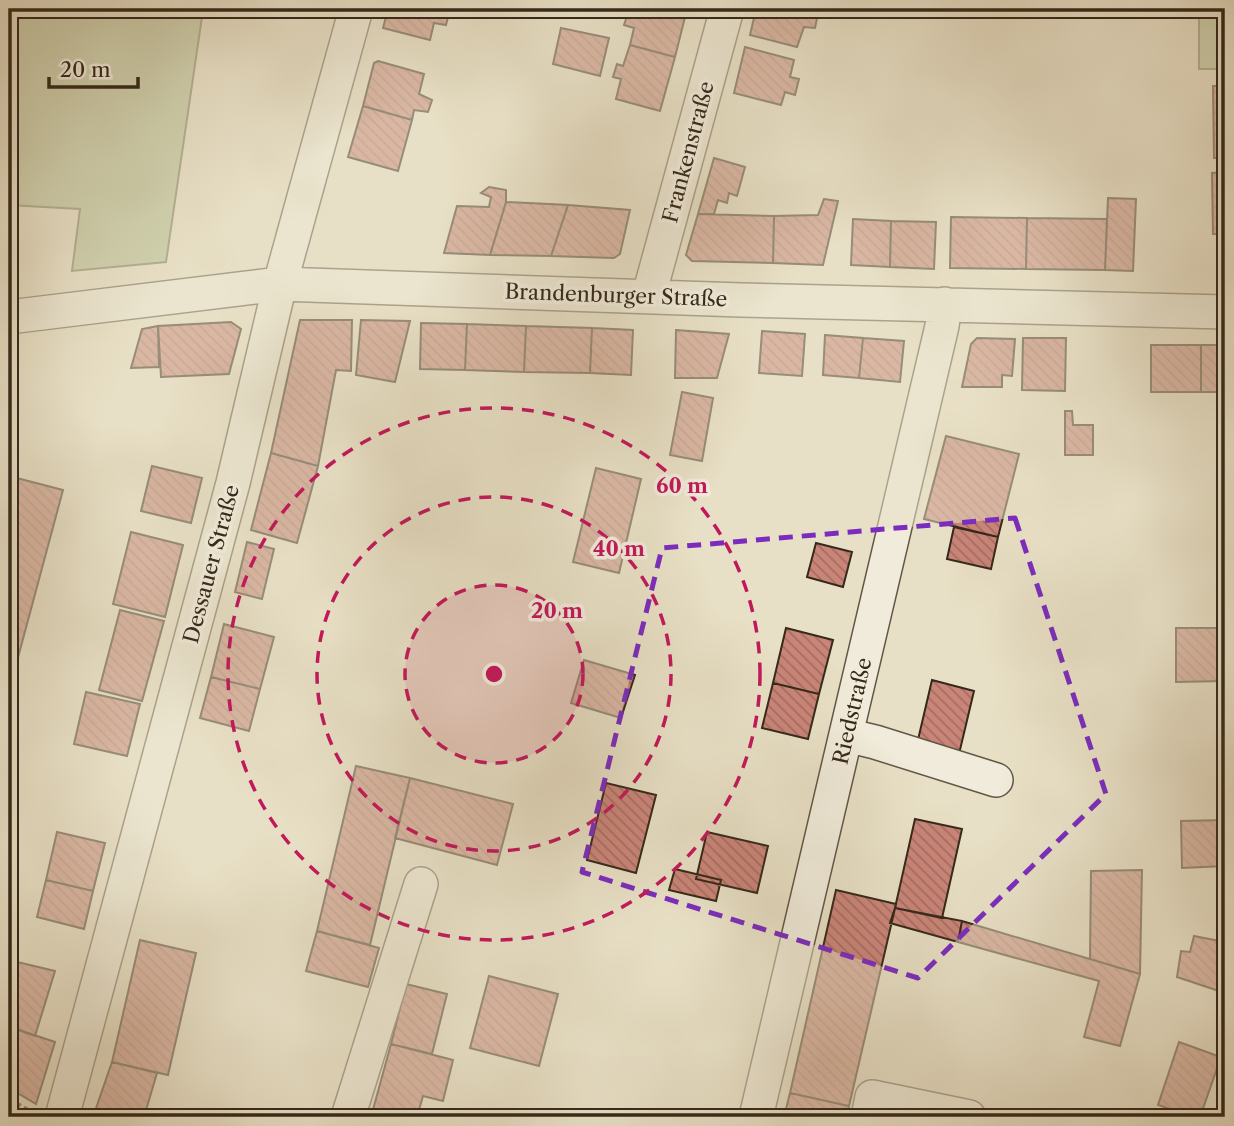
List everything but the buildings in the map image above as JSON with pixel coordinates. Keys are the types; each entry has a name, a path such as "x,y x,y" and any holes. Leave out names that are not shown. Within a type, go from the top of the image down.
{"street":[{"name":"Dessauer Straße","path":"62,1117 233,483 280,284 356,9"},
{"name":"Frankenstraße","path":"649,295 727,9"},
{"name":"Brandenburger Straße","path":"9,317 280,284 1225,312"},
{"name":"Riedstraße","path":"756,1117 945,304"},
{"path":"846,735 876,741 996,780"},
{"path":"348,1117 421,884"},
{"path":"868,1117 872,1097 969,1117"}],"path":[{"path":"9,1099 41,1117"}],"highlighted area":[{"path":"1015,518 1106,794 918,978 582,872 662,548"}],"green space":[{"path":"9,9 203,10 166,262 72,271 80,209 9,205"},
{"path":"1199,10 1225,10 1225,69 1199,69"}]}
